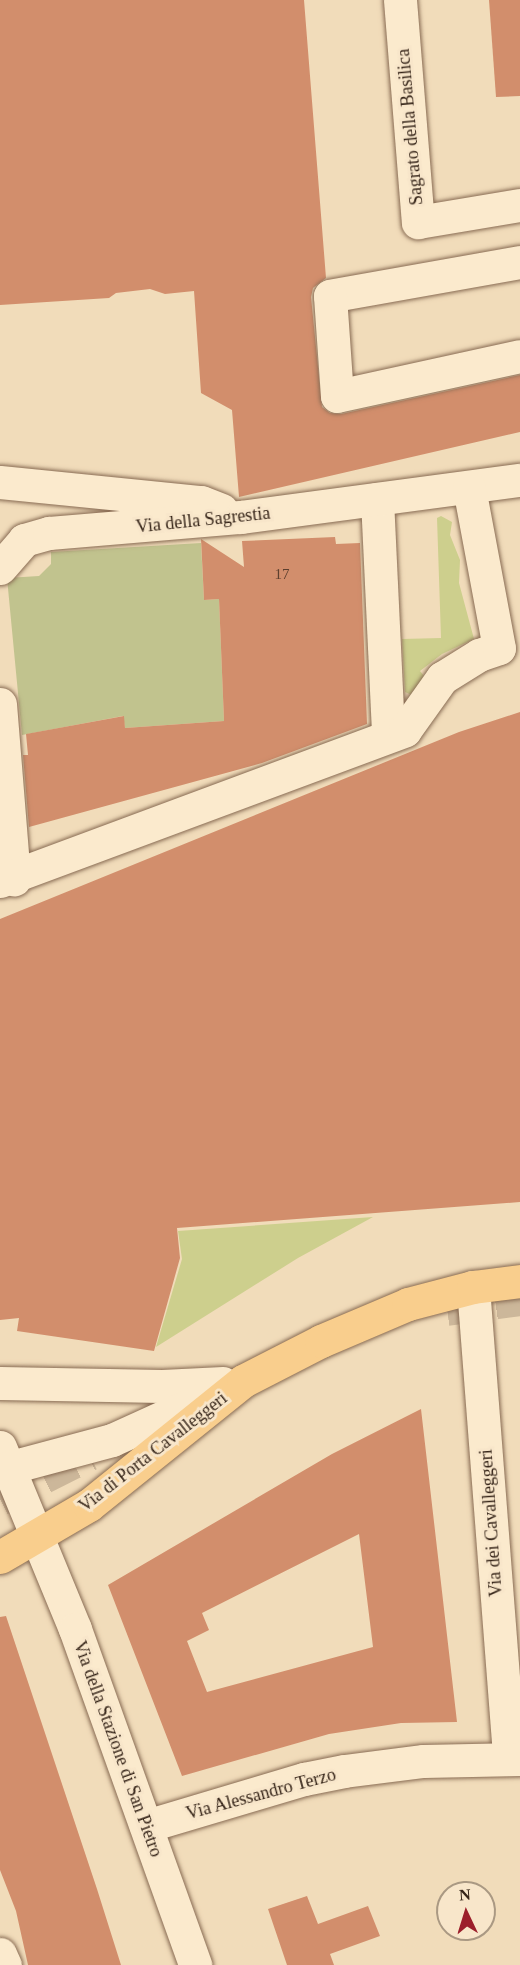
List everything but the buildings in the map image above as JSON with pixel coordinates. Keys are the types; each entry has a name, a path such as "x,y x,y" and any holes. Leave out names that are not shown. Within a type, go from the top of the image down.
{"main road":[{"name":"Via di Porta Cavalleggeri","path":"0,1557 89,1505 243,1381 359,1323 436,1295 473,1287 520,1281"}],"street":[{"name":"Sagrato della Basilica","path":"400,0 418,222 520,205"},
{"path":"520,262 330,296 337,396 520,356"},
{"name":"Via della Sagrestia","path":"0,568 24,540 36,535 241,517 520,480"},
{"path":"0,482 201,502 241,517"},
{"path":"0,704 7,880 405,730 442,678 479,655 499,648 469,488"},
{"path":"377,499 388,735"},
{"name":"Via dei Cavalleggeri","path":"473,1287 514,1759"},
{"path":"0,1383 162,1386 243,1381"},
{"name":"Via di Porta Cavalleggeri","path":"6,1478 140,1429 243,1381"},
{"name":"Via della Stazione di San Pietro","path":"6,1478 39,1534 195,1965"},
{"name":"Via Alessandro Terzo","path":"146,1826 324,1775 423,1761 514,1759"},
{"path":"0,1954 5,1965"}],"green space":[{"path":"441,516 452,522 450,535 460,560 459,583 474,639 442,654 420,671 424,676 416,697 405,692 402,639 441,638 437,518"},
{"path":"201,543 204,600 219,599 224,721 125,728 123,716 22,735 7,578 39,576 51,564 51,552"},
{"path":"373,1217 298,1258 156,1347 182,1259 178,1231"}],"tunnel":[{"path":"447,1309 520,1299"},
{"path":"0,1499 89,1454"}]}
